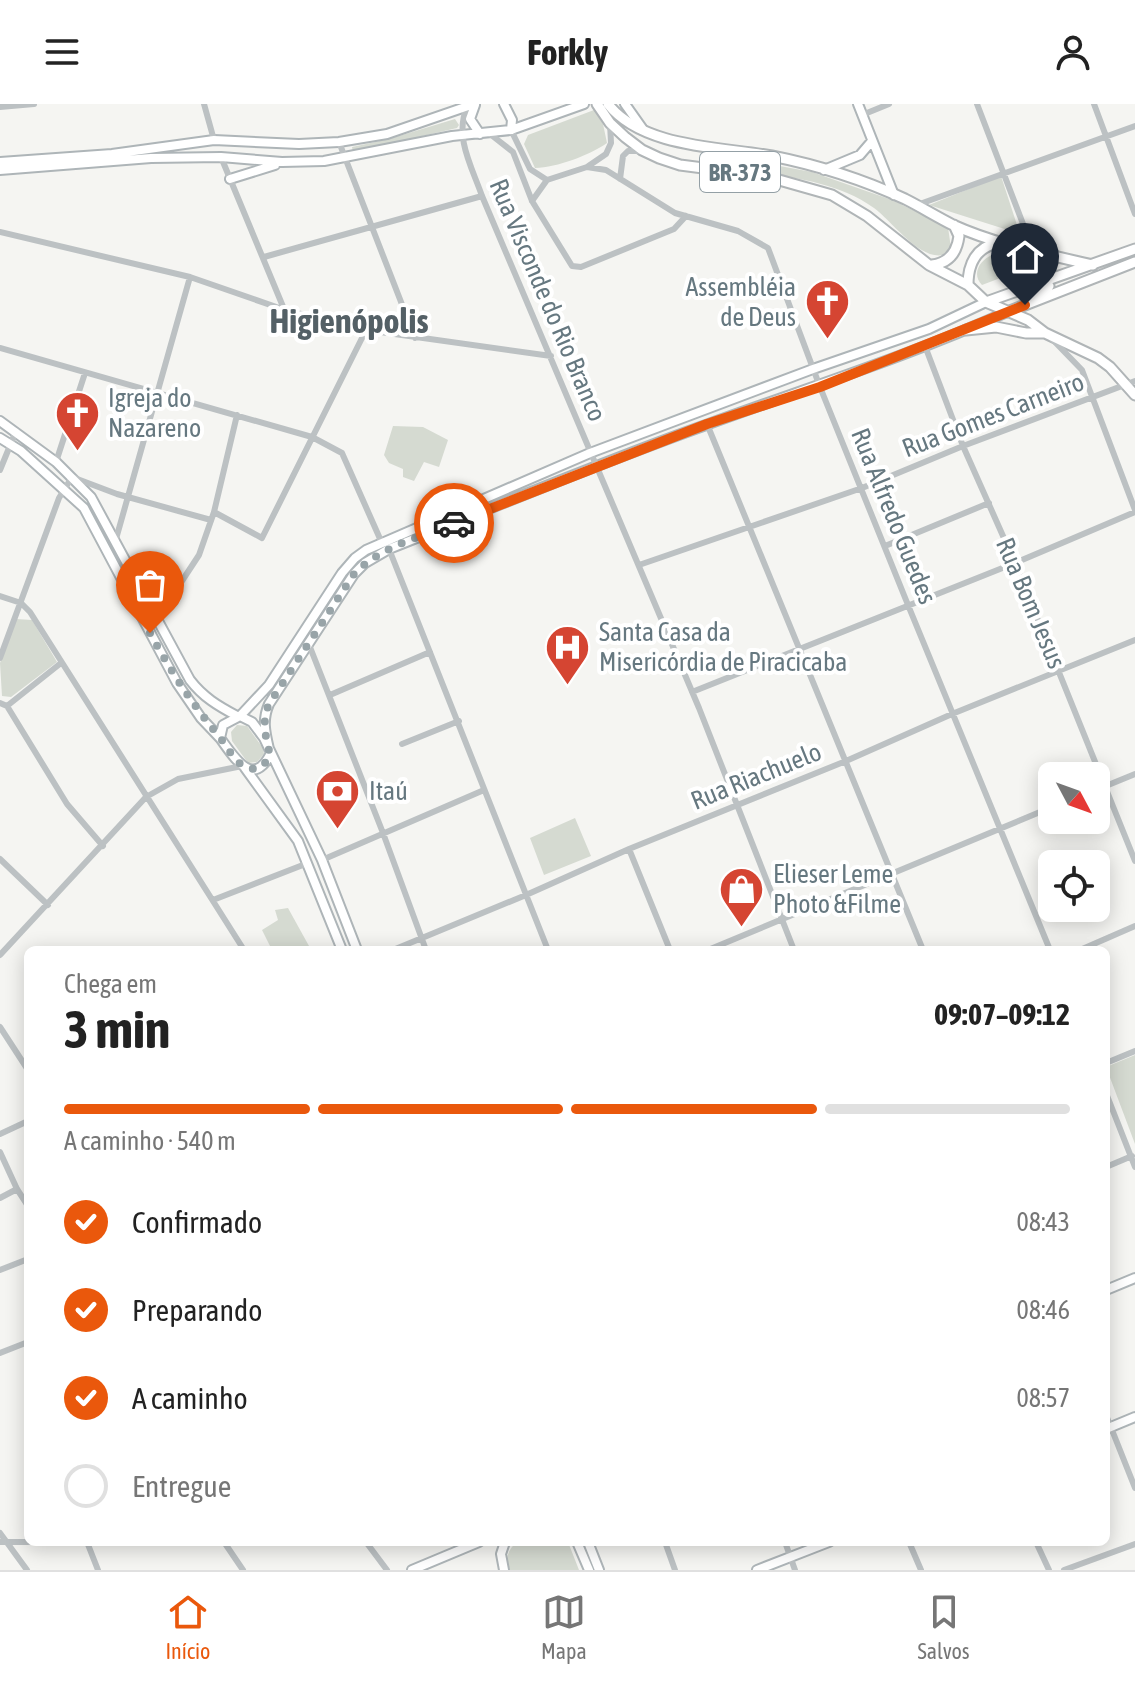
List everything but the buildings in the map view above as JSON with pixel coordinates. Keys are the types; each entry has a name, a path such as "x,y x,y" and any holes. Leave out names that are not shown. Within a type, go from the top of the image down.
{"main road":[{"path":"504,104 512,120 511,130"},
{"path":"0,170 151,158 324,161 461,135 511,130 584,104"},
{"name":"BR-373","path":"597,104 610,123 642,150 680,165 765,176 832,195 867,216 929,265 968,285 986,302 1028,320 1045,333 1098,358 1131,382 1135,395"},
{"name":"BR-373","path":"608,104 624,121 668,139 773,157 824,170 894,195 954,225 1001,242 1093,265"},
{"path":"625,104 642,128"},
{"path":"858,104 894,195"},
{"path":"0,162 112,154 214,140 299,144 339,142 387,134 472,105 470,119 485,134"},
{"path":"214,140 221,157"},
{"path":"824,170 860,155 872,141"},
{"path":"230,179 282,162"},
{"path":"929,265 940,264 954,253 959,236 954,225"},
{"path":"968,285 970,266 981,249 1001,242"},
{"path":"220,738 223,725 239,716 269,685 342,573 355,558 381,541 590,453 929,329 986,302 1135,249"},
{"path":"1025,305 1032,295 1049,286 1033,250"},
{"path":"244,767 263,767 270,752 264,715 308,642 354,574 365,563 389,549 707,424 820,387 1135,262"},
{"path":"966,330 996,327 1045,333"},
{"path":"0,421 56,462 91,497 190,680 200,693 257,728 322,860 355,946"},
{"path":"0,438 25,450 45,466 56,462"},
{"path":"9,443 84,508 177,683 201,718 244,767 290,828 308,863 340,946"},
{"path":"1110,1288 1135,1278"},
{"path":"1110,1427 1135,1417"},
{"path":"412,1570 469,1546"},
{"path":"504,1546 501,1554 504,1570"},
{"path":"579,1546 589,1570"},
{"path":"590,1546 599,1570"},
{"path":"757,1570 818,1546"}],"street":[{"path":"0,107 34,104"},
{"path":"204,104 214,140"},
{"path":"862,115 889,104"},
{"path":"977,104 1033,250"},
{"path":"1094,104 1135,214"},
{"path":"461,135 462,119 472,105"},
{"path":"532,201 547,180 587,167 610,148 610,123"},
{"path":"916,205 1135,126"},
{"path":"511,130 530,169 547,180"},
{"path":"485,134 513,152 532,201 572,266 581,267 674,229 686,216"},
{"name":"Rua Visconde do Rio Branco","path":"461,135 482,196 692,692 792,946"},
{"path":"339,142 415,338"},
{"path":"620,179 623,156 628,151 642,150"},
{"path":"221,157 285,310"},
{"name":"Rua Alfredo Guedes","path":"587,167 606,170 659,205 738,231 768,248 820,387 1048,946"},
{"path":"264,257 482,196"},
{"path":"0,232 190,277 285,310 366,330 551,356"},
{"path":"116,539 190,277"},
{"path":"214,512 262,538 366,330"},
{"path":"692,692 1015,563 1135,511 1082,370 1045,333"},
{"name":"Rua Bom Jesus","path":"925,346 963,446 1015,563 1094,762"},
{"path":"0,348 312,437 342,453 381,541"},
{"path":"56,462 85,373"},
{"name":"Rua Gomes Carneiro","path":"639,565 862,488 1131,382"},
{"path":"157,619 199,555 214,512 237,415"},
{"path":"707,424 921,946"},
{"path":"0,470 16,431"},
{"path":"0,658 64,489 72,477 129,498 211,520"},
{"path":"84,508 99,487"},
{"path":"885,546 989,503"},
{"path":"389,549 546,946"},
{"path":"0,596 21,603 30,612 242,946"},
{"name":"Rua Riachuelo","path":"402,946 1135,640"},
{"path":"308,642 424,946"},
{"path":"330,695 430,652"},
{"path":"61,663 4,704 67,804 103,846"},
{"path":"402,744 459,721"},
{"path":"0,955 146,797 178,779 244,767"},
{"path":"1110,784 1135,774"},
{"path":"322,860 484,790"},
{"name":"Rua Bom Jesus","path":"1110,801 1135,861"},
{"path":"717,946 1038,812"},
{"path":"629,849 668,946"},
{"path":"0,859 48,905"},
{"path":"213,900 308,863"},
{"path":"1089,946 1135,926"},
{"path":"0,1027 24,1064"},
{"path":"1110,1061 1135,1051"},
{"path":"1110,1102 1135,1167"},
{"path":"0,1134 24,1123"},
{"path":"0,1152 24,1200"},
{"path":"1110,1165 1133,1156"},
{"path":"0,1198 17,1189"},
{"path":"0,1270 24,1261"},
{"path":"0,1353 24,1344"},
{"path":"1110,1432 1135,1488"},
{"path":"0,1533 27,1570"},
{"path":"1064,1570 1135,1544"},
{"path":"89,1546 98,1570"},
{"path":"227,1546 243,1570"},
{"path":"369,1546 387,1570"},
{"path":"666,1546 675,1570"},
{"path":"786,1546 795,1570"},
{"path":"911,1546 921,1570"},
{"path":"1038,1546 1049,1570"}],"shaded area":[{"path":"594,110 603,124 607,143 572,160 535,168 524,144 528,135"},
{"path":"455,119 459,125 457,128 353,152 352,147"},
{"path":"737,158 812,172 892,200 948,227 951,248 943,255 925,252 874,208 857,198 822,184 730,166 731,160"},
{"path":"1001,176 1020,234 929,205"},
{"path":"992,255 1029,267 982,285 977,276 978,268"},
{"path":"393,426 423,427 448,440 439,467 424,462 414,481 403,477 403,469 389,463 384,455"},
{"path":"16,619 32,620 57,662 11,697 2,696 0,663"},
{"path":"237,725 247,726 263,748 264,754 257,762 248,763 232,741 231,732"},
{"path":"575,818 591,856 544,875 530,838"},
{"path":"288,908 309,946 270,946 262,930 278,920 275,910"},
{"path":"1135,1055 1135,1144 1110,1078 1110,1065"},
{"path":"570,1546 579,1570 510,1570 507,1562 511,1548"}],"way so far":[{"path":"150,633 177,683 238,762 250,769 263,767 270,755 264,726 264,715 269,704 354,574 365,563 389,549 454,523"}],"place":[{"name":"Assembléia de Deus","path":"827,341"},
{"name":"Igreja do Nazareno","path":"77,452"},
{"name":"Santa Casa da Misericórdia de Piracicaba","path":"568,686"},
{"name":"Itaú","path":"338,830"},
{"name":"Elieser Leme Photo &Filme","path":"742,928"}],"district":[{"name":"Higienópolis","path":"349,320"}],"route":[{"path":"454,523 707,424 820,387 1025,305"}]}
